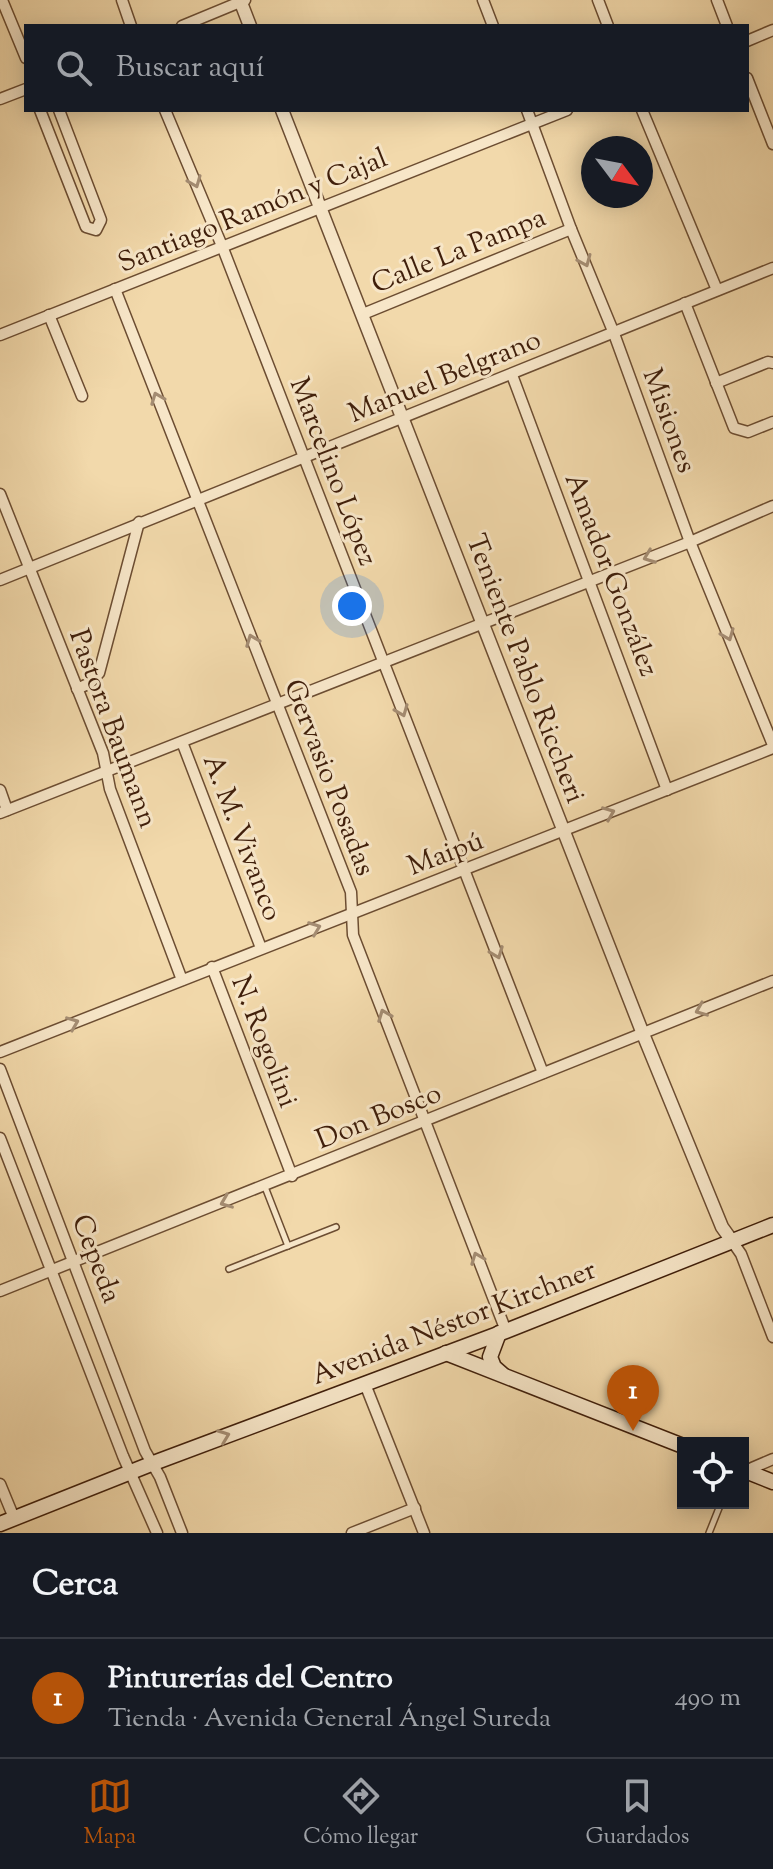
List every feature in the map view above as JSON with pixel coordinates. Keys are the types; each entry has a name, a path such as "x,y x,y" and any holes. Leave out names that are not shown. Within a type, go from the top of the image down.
{"main road":[{"name":"Avenida Néstor Kirchner","path":"7,1521 773,1225"},
{"path":"502,1332 490,1357 494,1367 505,1376"},
{"path":"446,1353 677,1444"},
{"path":"749,1472 773,1482"}],"street":[{"path":"2,0 24,53"},
{"path":"122,0 130,24"},
{"path":"483,0 489,24"},
{"path":"598,0 607,24"},
{"path":"717,0 726,24"},
{"path":"187,24 242,1 249,24"},
{"path":"749,40 773,30"},
{"path":"749,83 773,144"},
{"path":"0,99 24,90"},
{"path":"41,112 86,227 96,230 101,220 60,112"},
{"name":"Marcelino López","path":"166,112 222,246 543,1073"},
{"name":"Teniente Pablo Riccheri","path":"283,112 643,1034 722,1227 732,1241"},
{"name":"Misiones","path":"528,112 613,331 690,542 773,746"},
{"name":"Santiago Ramón y Cajal","path":"0,335 562,112"},
{"path":"643,112 717,290"},
{"name":"Calle La Pampa","path":"363,314 571,229"},
{"name":"Manuel Belgrano","path":"0,580 773,268"},
{"name":"Gervasio Posadas","path":"115,289 351,892 353,935 502,1332"},
{"path":"685,303 734,428 748,432 773,422"},
{"path":"49,315 82,396"},
{"path":"716,383 768,362 773,363"},
{"name":"Amador González","path":"512,375 667,790"},
{"name":"Pastora Baumann","path":"0,494 103,753 110,789 182,980"},
{"path":"0,790 4,811 690,542 773,506"},
{"path":"77,689 90,683 99,673 139,522"},
{"name":"A. M. Vivanco","path":"182,742 261,948"},
{"name":"Maipú","path":"0,1052 773,746"},
{"name":"N. Rogolini","path":"212,967 292,1176"},
{"name":"Don Bosco","path":"0,1291 773,981"},
{"name":"Cepeda","path":"0,1069 151,1464 160,1477 182,1533"},
{"name":"Cepeda","path":"0,1138 157,1533"},
{"path":"732,1241 741,1254 773,1337"},
{"path":"365,1384 424,1533"},
{"path":"749,1468 773,1459"},
{"path":"0,1484 7,1521"},
{"path":"352,1533 415,1508"}],"lane":[{"path":"265,1187 288,1246"},
{"path":"229,1269 336,1227"},
{"path":"709,1533 719,1509"}],"place":[{"name":"Pinturerías del Centro","path":"633,1431"}]}
